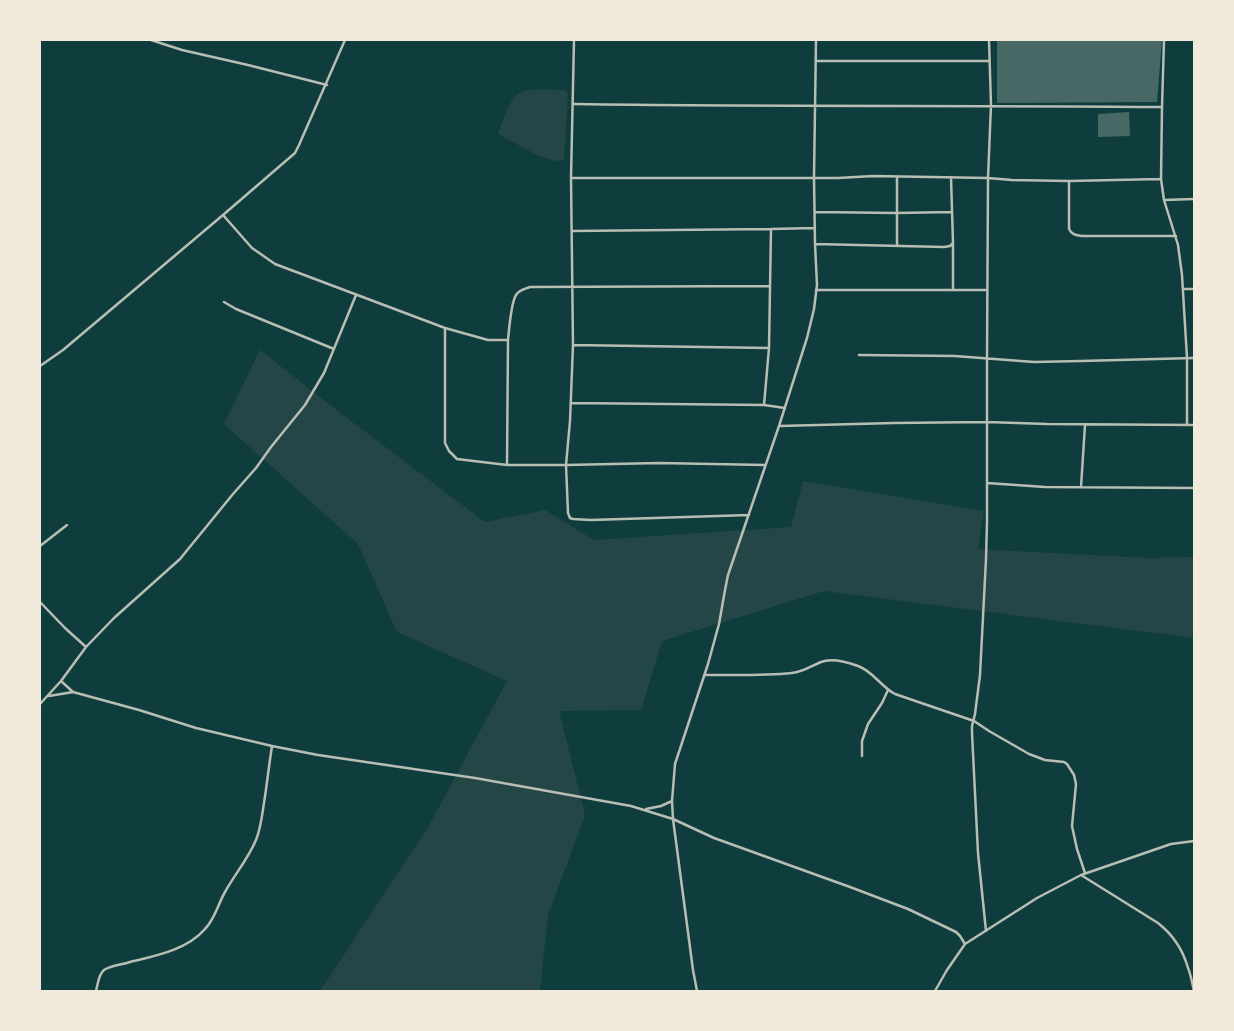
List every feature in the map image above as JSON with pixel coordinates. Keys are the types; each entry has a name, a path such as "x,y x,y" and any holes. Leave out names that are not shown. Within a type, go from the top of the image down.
{"street":[{"path":"151,40 182,50 248,64 326,85"},
{"path":"40,366 63,350 295,152 345,40"},
{"path":"574,40 571,178 573,345 566,465 567,512 573,519 591,520 749,515"},
{"path":"696,991 673,819 672,800 675,764 719,624 728,575 779,426 809,331 814,309 817,285 814,177 816,40"},
{"path":"986,930 978,853 972,741 978,688 986,559 986,359 988,178 991,105 989,40"},
{"path":"1164,40 1161,179 1164,200 1178,245 1183,289 1187,358 1187,425"},
{"path":"816,61 990,61"},
{"path":"574,104 1162,107"},
{"path":"897,177 897,246"},
{"path":"571,178 951,177 1069,181 1161,179"},
{"path":"951,177 953,290"},
{"path":"1069,181 1069,229 1071,233 1082,236 1176,236"},
{"path":"1164,200 1194,199"},
{"path":"815,212 952,212"},
{"path":"223,215 252,248 276,264 445,328 488,340 508,340"},
{"path":"572,231 815,228"},
{"path":"764,405 769,348 771,230"},
{"path":"815,244 944,247 950,246 953,243"},
{"path":"507,465 508,340 510,319 516,296 522,290 530,287 770,286"},
{"path":"1183,289 1194,289"},
{"path":"816,290 987,290"},
{"path":"40,704 61,682 86,647 114,618 180,559 256,468 305,405 324,373 356,295"},
{"path":"224,302 236,309 334,349"},
{"path":"445,328 444,443 457,459 507,465 659,463 765,465"},
{"path":"573,345 769,348"},
{"path":"858,355 955,356 1034,362 1194,358"},
{"path":"571,403 764,405 784,408"},
{"path":"779,426 987,422 1085,425 1194,425"},
{"path":"1081,487 1085,425"},
{"path":"987,483 1045,487 1194,488"},
{"path":"40,546 67,525"},
{"path":"40,602 86,647"},
{"path":"704,676 794,673 832,660 857,665 888,690 974,721 1029,754 1046,760 1064,762 1069,765 1074,774 1076,784 1072,826 1085,873"},
{"path":"61,682 72,692"},
{"path":"862,756 862,741 868,724 888,690"},
{"path":"49,696 72,692 140,710 196,728 272,746 318,755 587,797 645,810 673,819 714,838 908,909 956,932 965,944"},
{"path":"96,991 102,972 109,967 173,950 201,934 207,928 225,892 246,861 258,837 272,746"},
{"path":"645,810 663,805 672,800"},
{"path":"935,991 965,944 1037,898 1085,873 1171,844 1194,841"},
{"path":"1081,875 1158,922 1168,931 1186,960 1194,991"}],"shaded area":[{"path":"565,90 568,94 564,160 554,161 535,154 498,134 510,105 521,92"},
{"path":"260,350 485,522 545,510 594,540 791,527 803,481 984,511 978,549 1147,558 1194,557 1194,638 824,591 662,641 641,710 559,711 585,815 548,915 540,991 320,991 427,829 507,681 397,632 358,544 224,424"}],"building":[{"path":"997,40 1162,40 1157,102 997,103"},
{"path":"1129,112 1130,136 1098,137 1098,114"}]}
